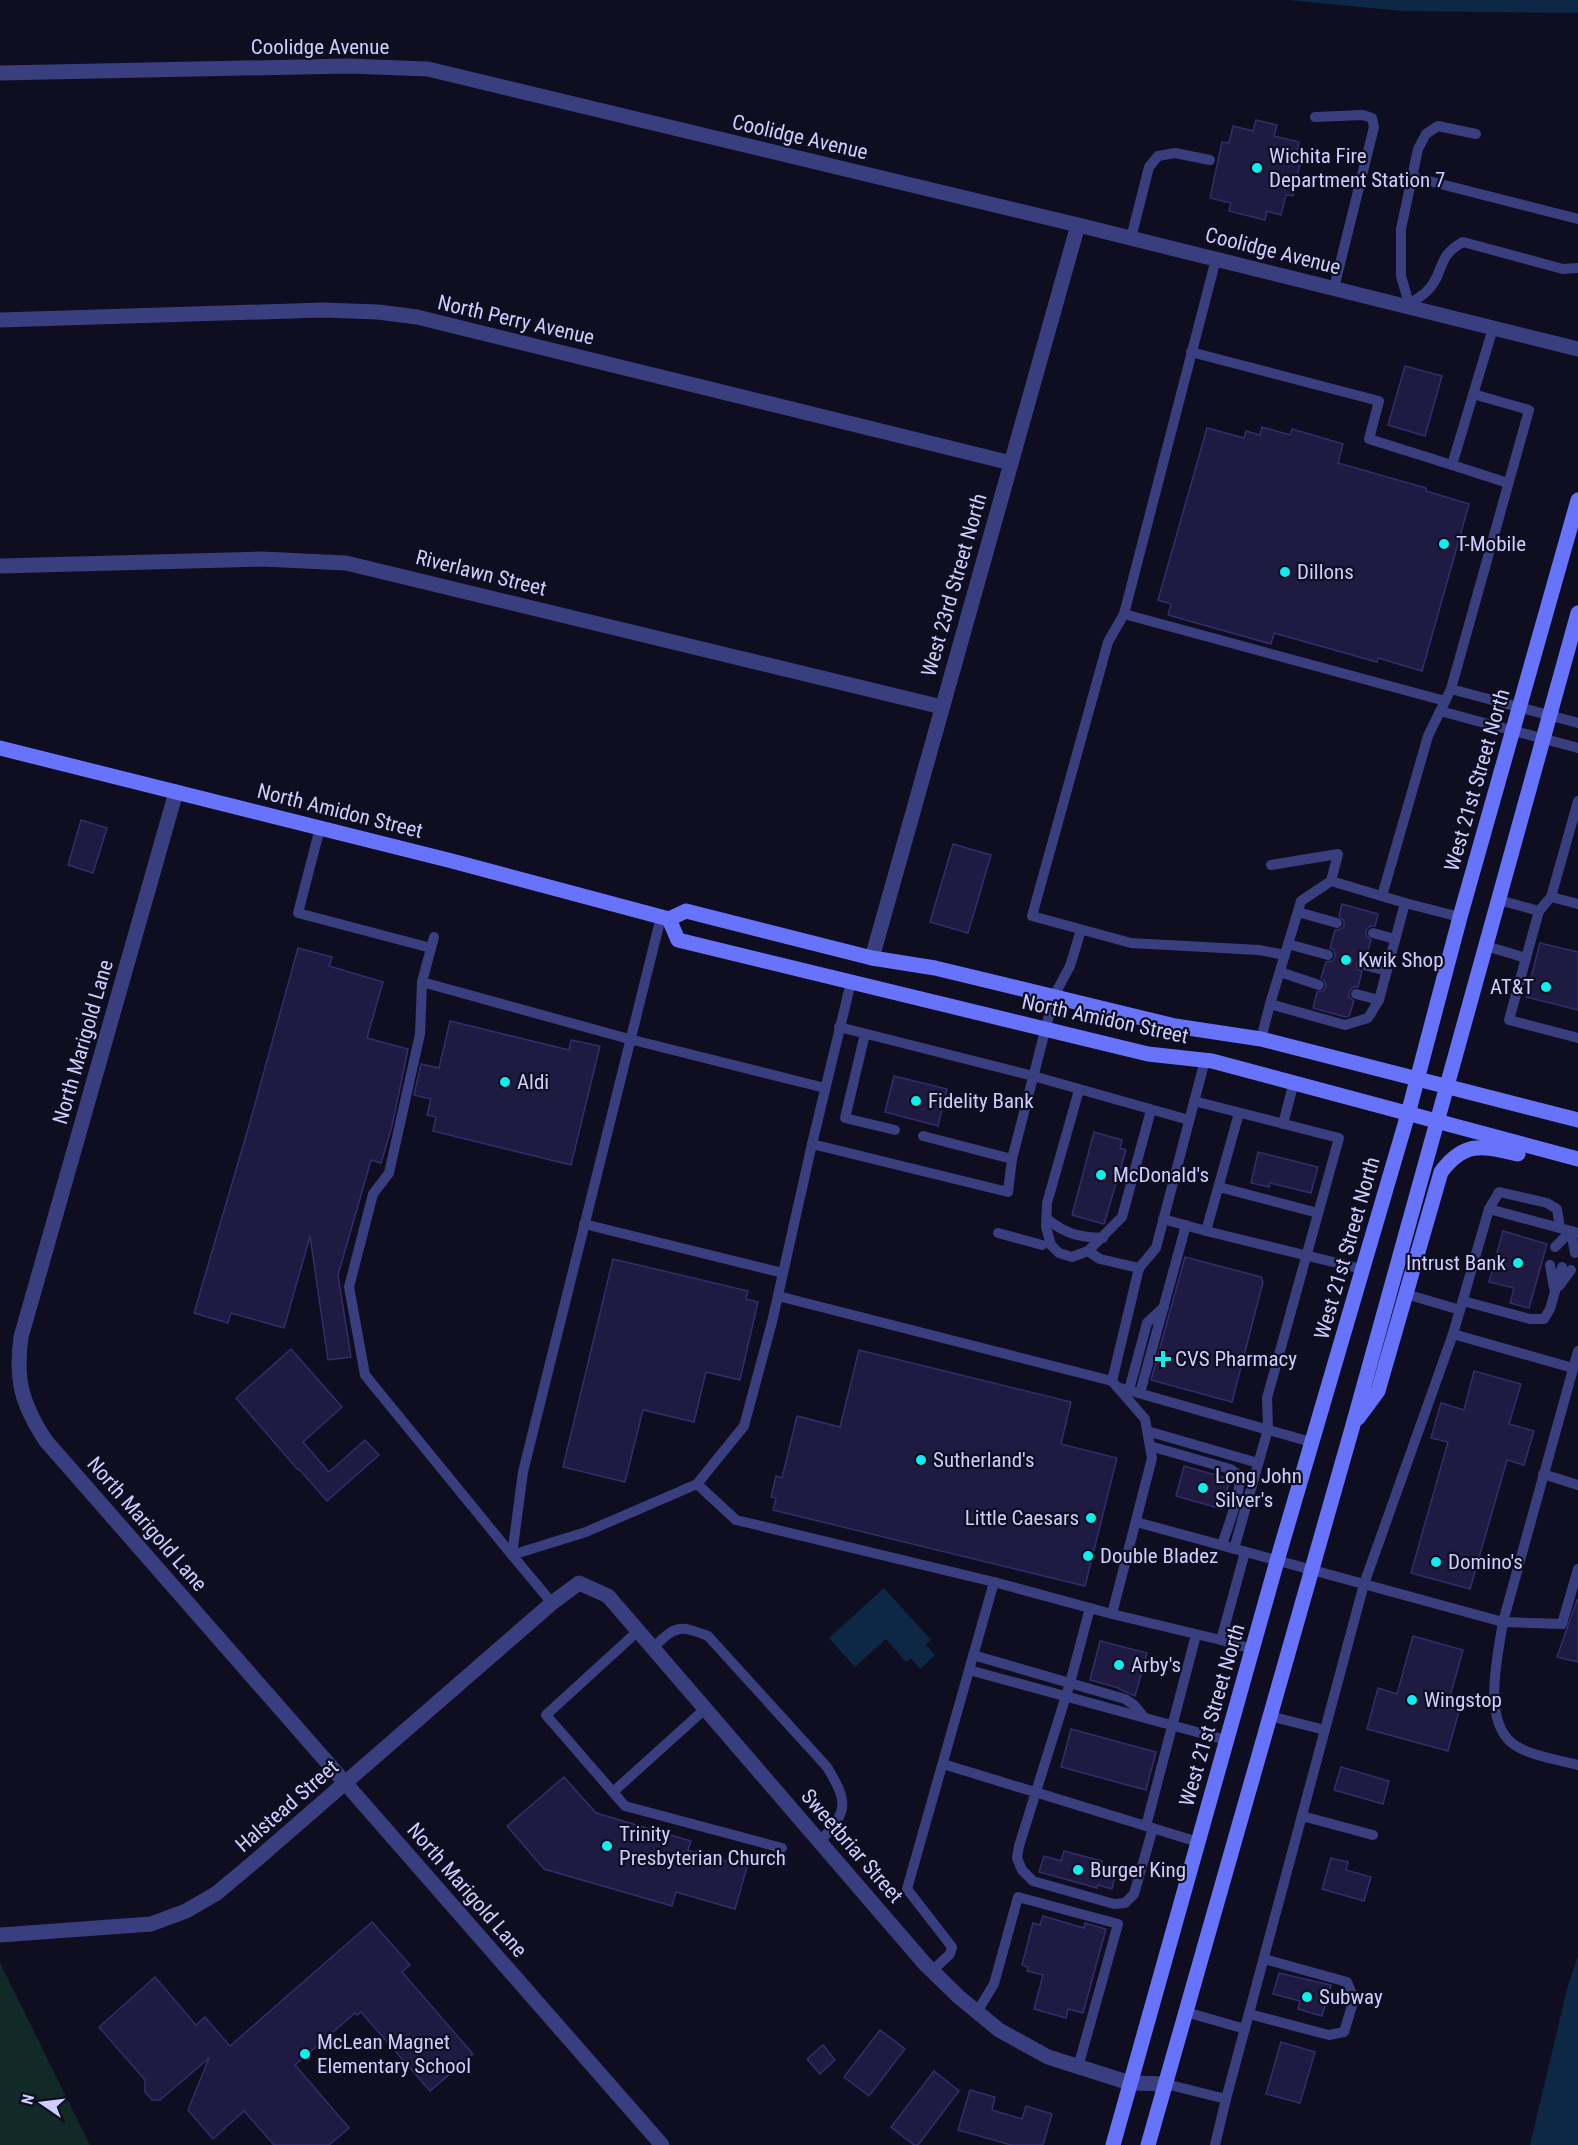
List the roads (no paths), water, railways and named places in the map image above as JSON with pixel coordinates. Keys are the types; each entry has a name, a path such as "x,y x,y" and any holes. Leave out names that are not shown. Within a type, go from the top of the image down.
{"main road":[{"name":"West 21st Street North","path":"1113,2145 1277,1560 1408,1114 1460,917 1578,500"},
{"path":"1148,2145 1353,1425 1578,613"},
{"name":"North Amidon Street","path":"0,748 665,917 686,911 872,958 935,968 1175,1026 1261,1040 1578,1120"},
{"name":"North Amidon Street","path":"665,917 678,940 1148,1054 1205,1060 1578,1159"},
{"path":"1353,1425 1378,1391 1442,1172 1451,1159 1473,1148 1486,1146 1532,1158 1546,1151"}],"street":[{"name":"Coolidge Avenue","path":"0,73 348,66 428,69 1078,225 1578,349"},
{"name":"West 23rd Street North","path":"872,958 1078,225"},
{"name":"North Perry Avenue","path":"0,320 322,310 378,312 417,318 1011,463"},
{"name":"Riverlawn Street","path":"0,566 262,559 346,563 942,707"},
{"name":"North Marigold Lane","path":"177,792 30,1303 19,1354 19,1381 23,1399 34,1423 46,1441 662,2145"},
{"name":"Sweetbriar Street","path":"552,1603 579,1583 608,1596 932,1971 999,2030 1048,2057 1078,2067 1130,2083 1166,2084"},
{"name":"Halstead Street","path":"0,1935 150,1924 186,1911 217,1893 552,1603"}],"lane":[{"path":"1316,117 1363,115 1372,118 1374,127 1334,288"},
{"path":"1410,307 1401,276 1401,229 1418,149 1426,134 1438,126 1476,134"},
{"path":"1131,238 1149,167 1158,156 1175,153 1210,160"},
{"path":"1413,177 1578,219"},
{"path":"1410,307 1415,299 1426,292 1435,281 1442,260 1451,249 1463,242 1563,268 1578,268"},
{"path":"1216,259 1124,614 1108,642 1032,916 1131,943 1259,950 1284,955"},
{"path":"1452,465 1493,328"},
{"path":"1191,352 1380,401 1369,439 1509,483"},
{"path":"1382,896 1428,736 1451,689 1529,410 1473,394"},
{"path":"1124,614 1443,706 1543,740 1578,748"},
{"path":"1451,689 1578,723"},
{"path":"1578,801 1576,820 1551,897 1539,912 1509,1020 1578,1038"},
{"path":"320,828 298,913 432,943 422,982 420,1034 389,1173 373,1194 350,1287 365,1375 552,1603"},
{"path":"1261,1040 1301,901 1331,882 1338,854 1271,865"},
{"path":"1331,882 1460,917"},
{"path":"1551,897 1578,904"},
{"path":"1499,900 1539,912"},
{"path":"1270,1004 1345,1025 1368,1018 1379,1000 1406,903"},
{"path":"1298,912 1337,923"},
{"path":"512,1555 524,1472 629,1039 665,917"},
{"path":"812,1144 1008,1192 1012,1159 1054,996 1070,966 1081,930"},
{"path":"1373,933 1395,939"},
{"path":"1288,944 1328,955"},
{"path":"1486,946 1526,958"},
{"path":"1364,965 1387,971"},
{"path":"1280,972 1319,985"},
{"path":"422,982 629,1039 825,1088"},
{"path":"512,1555 586,1532 697,1484 744,1426 778,1296 851,982"},
{"path":"1356,994 1379,1000"},
{"path":"839,1028 1034,1076 1189,1120"},
{"path":"865,1034 845,1118 895,1130"},
{"path":"1115,1384 1139,1268 1155,1248 1205,1060"},
{"path":"1283,1124 1294,1082"},
{"path":"1079,1090 1047,1203 1046,1227 1051,1245 1059,1253 1072,1257 1088,1251 1122,1217 1151,1110"},
{"path":"1194,1101 1339,1138 1267,1398 1268,1429 1258,1463 1221,1640"},
{"path":"1206,1231 1239,1113"},
{"path":"923,1136 1012,1159"},
{"path":"1219,1187 1318,1213"},
{"path":"1215,2145 1364,1584 1453,1334 1489,1209 1499,1192 1547,1203 1557,1209 1560,1228"},
{"path":"1489,1209 1575,1232 1566,1250"},
{"path":"1047,1219 1062,1230 1080,1237 1102,1238"},
{"path":"1163,1219 1362,1269"},
{"path":"584,1224 783,1273"},
{"path":"1135,1392 1147,1323 1164,1307 1186,1225"},
{"path":"999,1233 1042,1245"},
{"path":"1088,1251 1100,1259 1139,1268"},
{"path":"1406,1294 1530,1319 1544,1319 1550,1309 1561,1268"},
{"path":"778,1296 1115,1384 1135,1392 1311,1442"},
{"path":"1453,1334 1573,1368"},
{"path":"1578,1351 1503,1622 1494,1683 1497,1721 1511,1743 1528,1751 1578,1765"},
{"path":"1112,1614 1152,1458 1144,1419 1115,1384"},
{"path":"1147,1431 1258,1463"},
{"path":"1150,1446 1230,1469 1238,1475 1238,1494 1222,1545"},
{"path":"1543,1474 1578,1485"},
{"path":"697,1484 736,1520 994,1582 1252,1649"},
{"path":"1136,1522 1503,1622 1562,1624 1578,1569"},
{"path":"932,1971 950,1954 952,1947 907,1889 994,1582"},
{"path":"1090,1608 1070,1683 1035,1792 1017,1858 1022,1870 1033,1881 1114,1904 1125,1903 1134,1894 1196,1635"},
{"path":"653,1648 668,1633 686,1628 708,1636 827,1767 839,1788 843,1805 836,1824 820,1841"},
{"path":"638,1631 546,1715 625,1806 782,1848"},
{"path":"973,1655 1125,1699 1134,1705 1144,1717"},
{"path":"969,1670 1227,1740"},
{"path":"613,1792 705,1708"},
{"path":"1270,1716 1325,1730"},
{"path":"943,1764 1198,1842"},
{"path":"1302,1816 1372,1835"},
{"path":"977,2012 994,1984 1018,1897 1118,1924 1078,2067"},
{"path":"1249,2014 1329,2035 1344,2032 1354,1999 1347,1982 1264,1959"},
{"path":"1186,2012 1245,2029"},
{"path":"1166,2084 1226,2099"}],"water":[{"path":"1287,0 1578,0 1578,13 1402,11"},
{"path":"884,1588 931,1640 926,1645 935,1655 920,1669 911,1658 906,1662 886,1639 855,1667 829,1638"},
{"path":"1578,1956 1578,2145 1530,2145 1567,1989"}],"place":[{"name":"Wichita Fire Department Station 7","path":"1257,168"},
{"name":"T-Mobile","path":"1444,544"},
{"name":"Dillons","path":"1285,572"},
{"name":"Kwik Shop","path":"1346,960"},
{"name":"AT&T","path":"1546,987"},
{"name":"Aldi","path":"505,1082"},
{"name":"Fidelity Bank","path":"916,1101"},
{"name":"McDonald's","path":"1101,1175"},
{"name":"Intrust Bank","path":"1518,1263"},
{"name":"CVS Pharmacy","path":"1163,1359"},
{"name":"Sutherland's","path":"921,1460"},
{"name":"Long John Silver's","path":"1203,1488"},
{"name":"Little Caesars","path":"1091,1518"},
{"name":"Double Bladez","path":"1088,1556"},
{"name":"Domino's","path":"1436,1562"},
{"name":"Arby's","path":"1119,1665"},
{"name":"Wingstop","path":"1412,1700"},
{"name":"Trinity Presbyterian Church","path":"607,1846"},
{"name":"Burger King","path":"1078,1870"},
{"name":"Subway","path":"1307,1997"},
{"name":"McLean Magnet Elementary School","path":"305,2054"}]}
